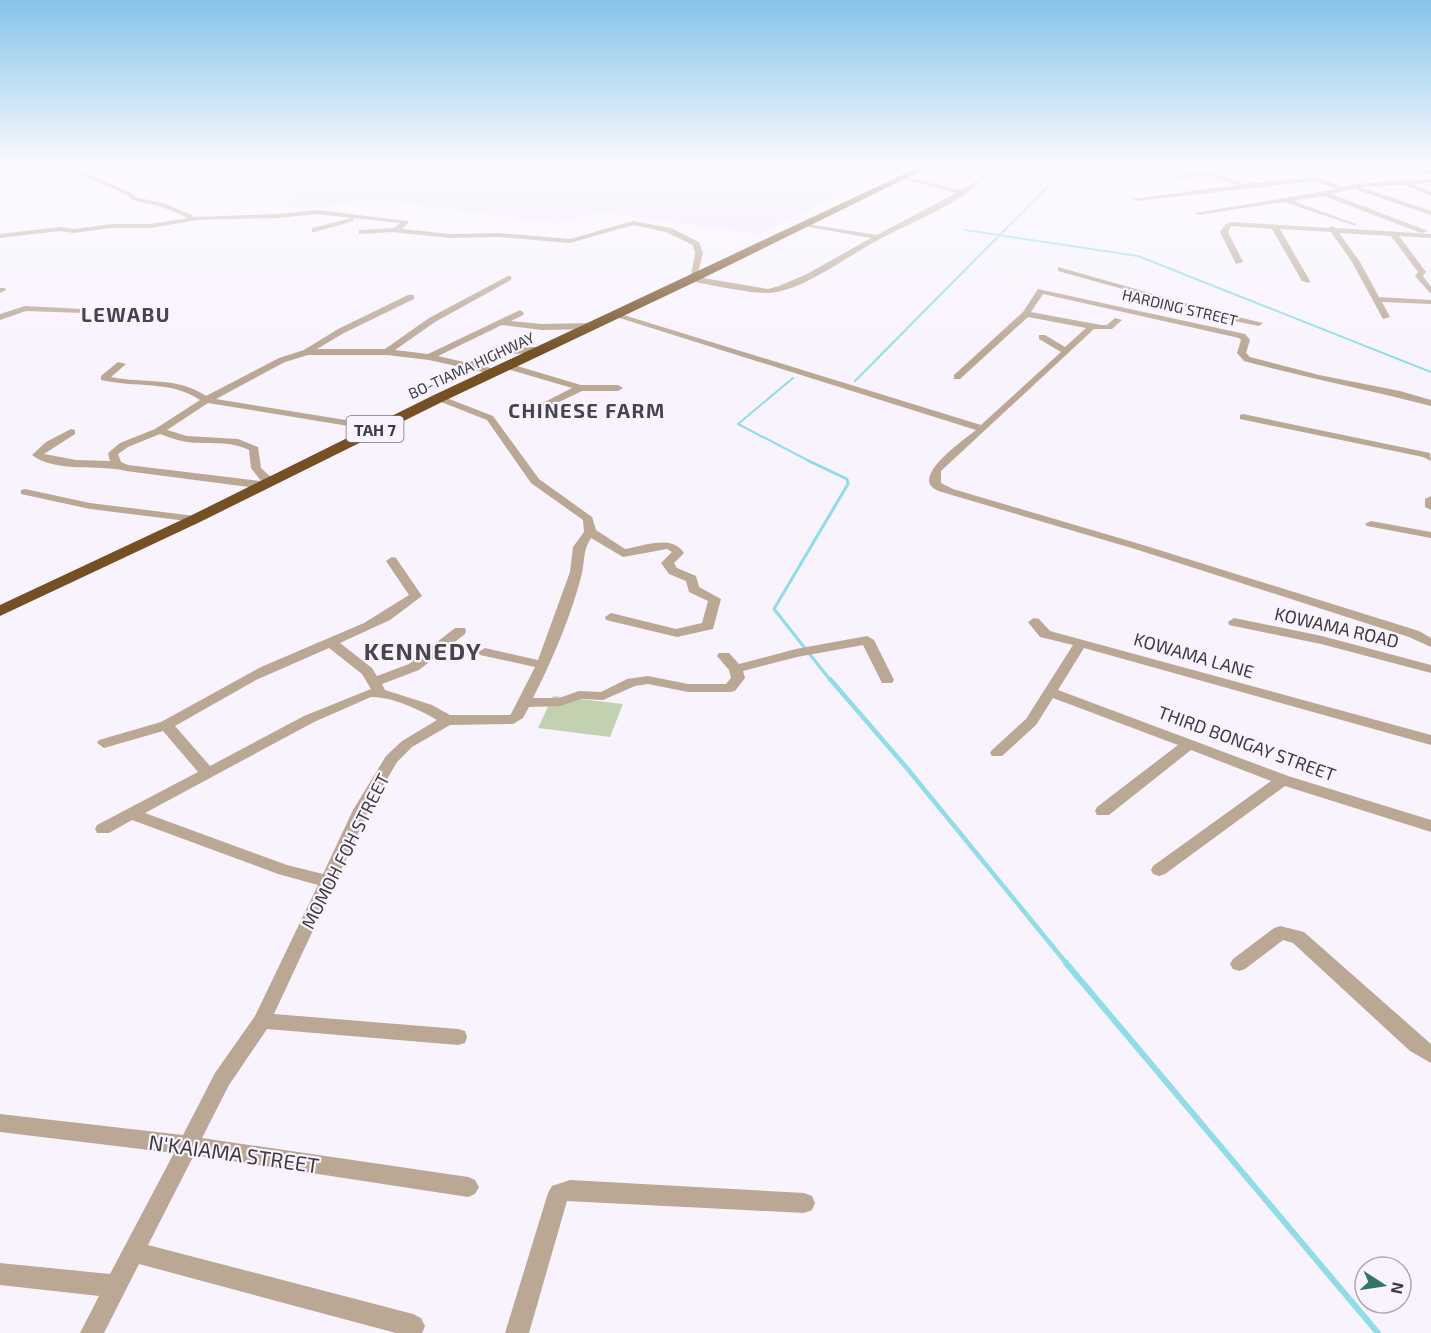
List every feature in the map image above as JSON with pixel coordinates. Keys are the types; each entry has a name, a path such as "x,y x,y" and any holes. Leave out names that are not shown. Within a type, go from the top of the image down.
{"highway":[{"name":"BO-TIAMA HIGHWAY","path":"0,611 793,229"}],"street":[{"path":"0,236 78,229"},
{"path":"315,231 321,229"},
{"path":"362,232 395,231 570,241 611,229"},
{"path":"664,229 696,244 699,253 693,279 744,289 768,291 780,290 894,229"},
{"path":"833,229 878,237"},
{"path":"1226,229 1224,232 1239,262"},
{"path":"1279,229 1306,281"},
{"path":"1333,229 1356,262 1386,316"},
{"path":"1347,229 1431,234"},
{"path":"1365,229 1370,231"},
{"path":"1393,233 1422,272 1419,276 1431,292"},
{"path":"1061,269 1207,310 1213,314 1259,323"},
{"path":"387,352 432,320 508,278"},
{"name":"HARDING STREET","path":"1026,314 1041,291 1157,316 1242,336 1246,340 1241,353 1247,359 1318,378 1400,394 1431,403"},
{"path":"116,464 113,453 124,445 159,431 206,400 411,297"},
{"path":"1376,299 1431,302"},
{"path":"1157,316 1172,302"},
{"path":"0,316 25,308 83,311"},
{"path":"429,357 520,313"},
{"path":"957,377 1026,314 1092,327 1108,327 1118,320"},
{"path":"614,315 983,429"},
{"path":"501,322 542,327 591,326"},
{"path":"1092,327 936,470 933,480 936,485 1414,634 1431,643"},
{"path":"1040,340 1065,351"},
{"path":"470,366 488,355 516,349 542,350"},
{"path":"307,351 387,352 501,369 580,388 618,388"},
{"path":"121,363 104,378 171,385 195,390 206,400 379,428"},
{"path":"536,410 580,388"},
{"path":"330,643 367,671 377,688 427,708 447,720 513,719 518,715 543,665 578,566 579,547 590,532 588,519 535,481 490,418 439,398"},
{"path":"1243,417 1426,455 1431,458"},
{"path":"159,431 185,438 248,445 254,449 252,456 258,472 267,483"},
{"path":"71,432 50,444 37,455 51,461 93,465 116,464 126,468 249,484 267,483"},
{"path":"25,492 90,506 195,519"},
{"path":"1431,499 1429,504 1431,507"},
{"path":"1371,524 1431,535"},
{"path":"590,532 623,553 669,545 675,548 678,553 667,563 674,571 692,579 693,589 715,599 708,626 686,628 677,633 611,617"},
{"path":"104,743 166,725 278,663 330,643 403,606 416,596 392,561"},
{"name":"KOWAMA LANE","path":"1034,622 1045,634 1146,659 1350,720 1431,740"},
{"name":"KOWAMA ROAD","path":"1234,622 1322,640 1431,669"},
{"path":"103,829 309,719 369,693 414,667 460,631"},
{"path":"736,669 796,653 867,640 887,680"},
{"path":"998,753 1031,722 1081,643"},
{"path":"486,652 543,665"},
{"path":"523,703 561,702 579,695 603,696 632,682 648,680 688,688 730,687 738,678 736,669 724,656"},
{"name":"THIRD BONGAY STREET","path":"1051,692 1283,780 1431,826"},
{"name":"MOMOH FOH STREET","path":"92,1333 222,1079 262,1021 361,810 391,759 407,744 447,720"},
{"path":"166,725 208,773"},
{"path":"1103,811 1188,745"},
{"path":"1159,870 1283,780"},
{"path":"131,814 284,870 328,881"},
{"path":"1239,964 1280,933 1289,933 1298,937 1417,1045 1431,1055"},
{"path":"262,1021 458,1037"},
{"name":"N'KAIAMA STREET","path":"0,1123 189,1145 468,1187"},
{"path":"517,1333 559,1193 570,1190 804,1203"},
{"path":"133,1252 413,1326"},
{"path":"0,1274 115,1286"}],"shaded area":[{"path":"724,229 769,229 759,234"}],"green space":[{"path":"553,696 623,704 610,737 538,728"}],"waterway":[{"path":"999,235 1005,229"},
{"path":"965,230 999,235"},
{"path":"855,381 999,235"},
{"path":"999,235 1138,256 1431,372"},
{"path":"793,378 738,424 811,462"},
{"path":"811,462 847,479 848,484 774,609 831,681"},
{"path":"830,679 906,767 1067,964"},
{"path":"1066,963 1378,1333"}],"district":[{"name":"LEWABU","path":"126,314"},
{"name":"CHINESE FARM","path":"587,410"},
{"name":"KENNEDY","path":"423,650"}]}
